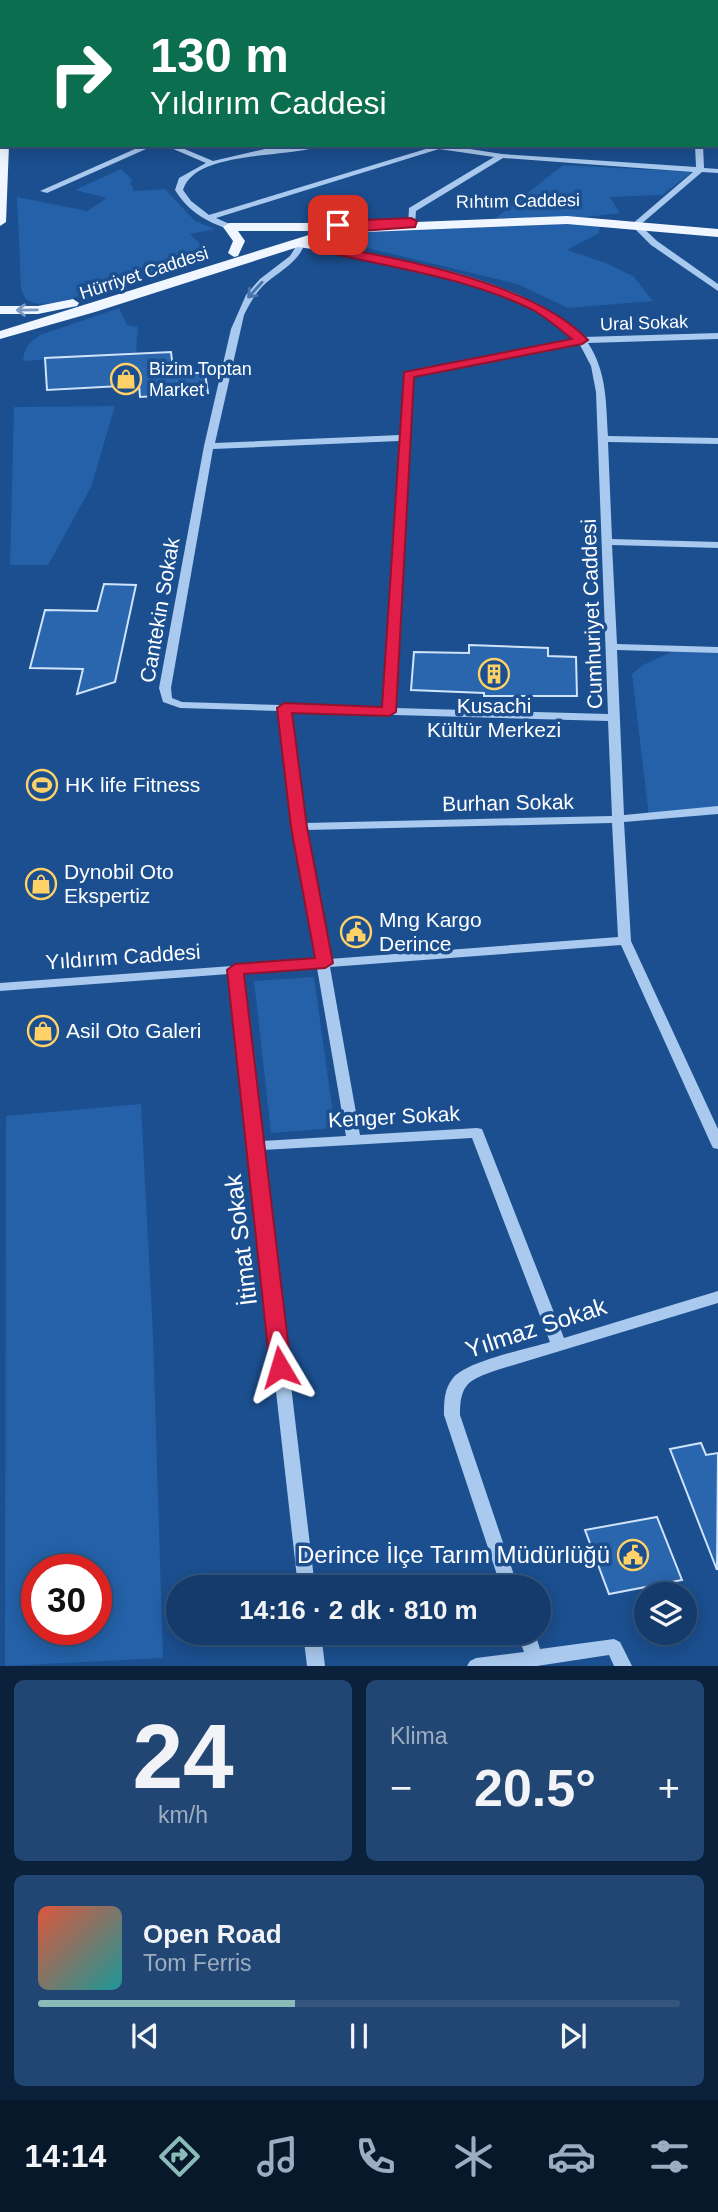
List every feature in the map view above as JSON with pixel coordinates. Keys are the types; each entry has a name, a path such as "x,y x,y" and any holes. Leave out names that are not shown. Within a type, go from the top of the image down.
{"main road":[{"path":"0,222 3,147"},
{"name":"Rıhtım Caddesi","path":"322,230 411,223 544,220 637,223 718,231"},
{"name":"Rıhtım Caddesi","path":"322,230 411,223"},
{"path":"229,227 322,230"},
{"path":"229,227 281,239 298,246 329,249"},
{"path":"229,227 239,241 234,253"},
{"path":"298,246 322,230"},
{"path":"322,230 322,240 329,249"},
{"name":"Hürriyet Caddesi","path":"0,310 38,310 76,302 281,239 322,230"},
{"name":"Hürriyet Caddesi","path":"0,335 263,253 298,246"}],"street":[{"path":"44,191 146,147"},
{"path":"173,147 212,163"},
{"path":"229,227 208,218 184,198 179,184 187,175 212,163 241,156 304,147"},
{"path":"433,147 502,156 718,171"},
{"path":"699,147 700,170"},
{"path":"208,218 436,148"},
{"path":"411,223 412,210 502,156"},
{"path":"700,170 637,223 654,243 718,288"},
{"name":"Cantekin Sokak","path":"298,246 281,268 261,283 244,303 235,329 209,446 165,695 167,700 180,705 614,718"},
{"name":"Cumhuriyet Caddesi","path":"329,249 384,259 499,291 540,309 582,340 599,373 609,542 618,819 625,941 718,1144"},
{"path":"263,253 280,257 281,268"},
{"name":"Ural Sokak","path":"389,712 408,375 582,340 718,336"},
{"path":"209,446 290,445 319,440 404,438"},
{"path":"604,439 718,441"},
{"path":"609,542 718,545"},
{"path":"612,647 718,650"},
{"path":"284,708 299,827 354,1140"},
{"name":"Burhan Sokak","path":"299,827 618,819 718,810"},
{"name":"Yıldırım Caddesi","path":"0,987 625,941"},
{"name":"İtimat Sokak","path":"235,970 305,1575"},
{"name":"Kenger Sokak","path":"254,1146 477,1133 559,1345"},
{"name":"Yılmaz Sokak","path":"506,1575 452,1415 454,1387 461,1378 718,1297"},
{"path":"313,1645 316,1666"},
{"path":"530,1645 535,1659"},
{"path":"476,1666 614,1647 623,1666"}],"shaded area":[{"path":"563,165 692,172 662,195 610,197 620,213 587,217 496,218"},
{"path":"121,169 133,181 130,182 134,191 165,189 195,221 215,229 190,234 209,252 203,258 62,301 40,304 27,299 21,288 17,197 87,211 107,198 75,190"},
{"path":"600,222 599,233 567,250 606,263 633,276 653,301 568,308 517,284 351,244 342,238 347,233"},
{"path":"119,308 127,325 138,327 136,354 23,361 28,346 40,335"},
{"path":"115,406 91,487 48,565 10,565 14,407"},
{"path":"678,649 718,650 718,810 649,817 632,674 643,665"},
{"path":"314,977 335,1128 271,1133 254,981"},
{"path":"141,1104 153,1335 163,1658 5,1666 6,1116"}],"building":[{"name":"Bizim Toptan Market","path":"171,352 172,360 177,360 178,368 193,368 194,373 205,373 208,393 140,397 139,385 47,390 45,358"},
{"path":"104,584 136,585 115,682 77,694 83,669 30,668 45,610 97,611"},
{"name":"Kusachi Kültür Merkezi","path":"469,645 548,648 548,656 576,657 577,696 484,696 484,693 411,690 414,652 469,653"},
{"path":"701,1443 706,1455 718,1453 717,1570 670,1449"},
{"name":"Derince İlçe Tarım Müdürlüğü","path":"657,1517 682,1580 634,1582 634,1589 609,1594 585,1530"}],"place":[{"name":"Bizim Toptan Market","path":"126,379"},
{"name":"Kusachi Kültür Merkezi","path":"494,674"},
{"name":"HK life Fitness","path":"42,785"},
{"name":"Dynobil Oto Ekspertiz","path":"41,884"},
{"name":"Mng Kargo Derince","path":"356,932"},
{"name":"Asil Oto Galeri","path":"43,1031"},
{"name":"Derince İlçe Tarım Müdürlüğü","path":"633,1555"}],"route":[{"path":"280,1367 235,970 325,963 299,827 284,708 389,712 408,375 582,340 540,309 499,291 384,259 329,249 322,240 326,232 333,230 411,225 411,221 338,225"}]}
